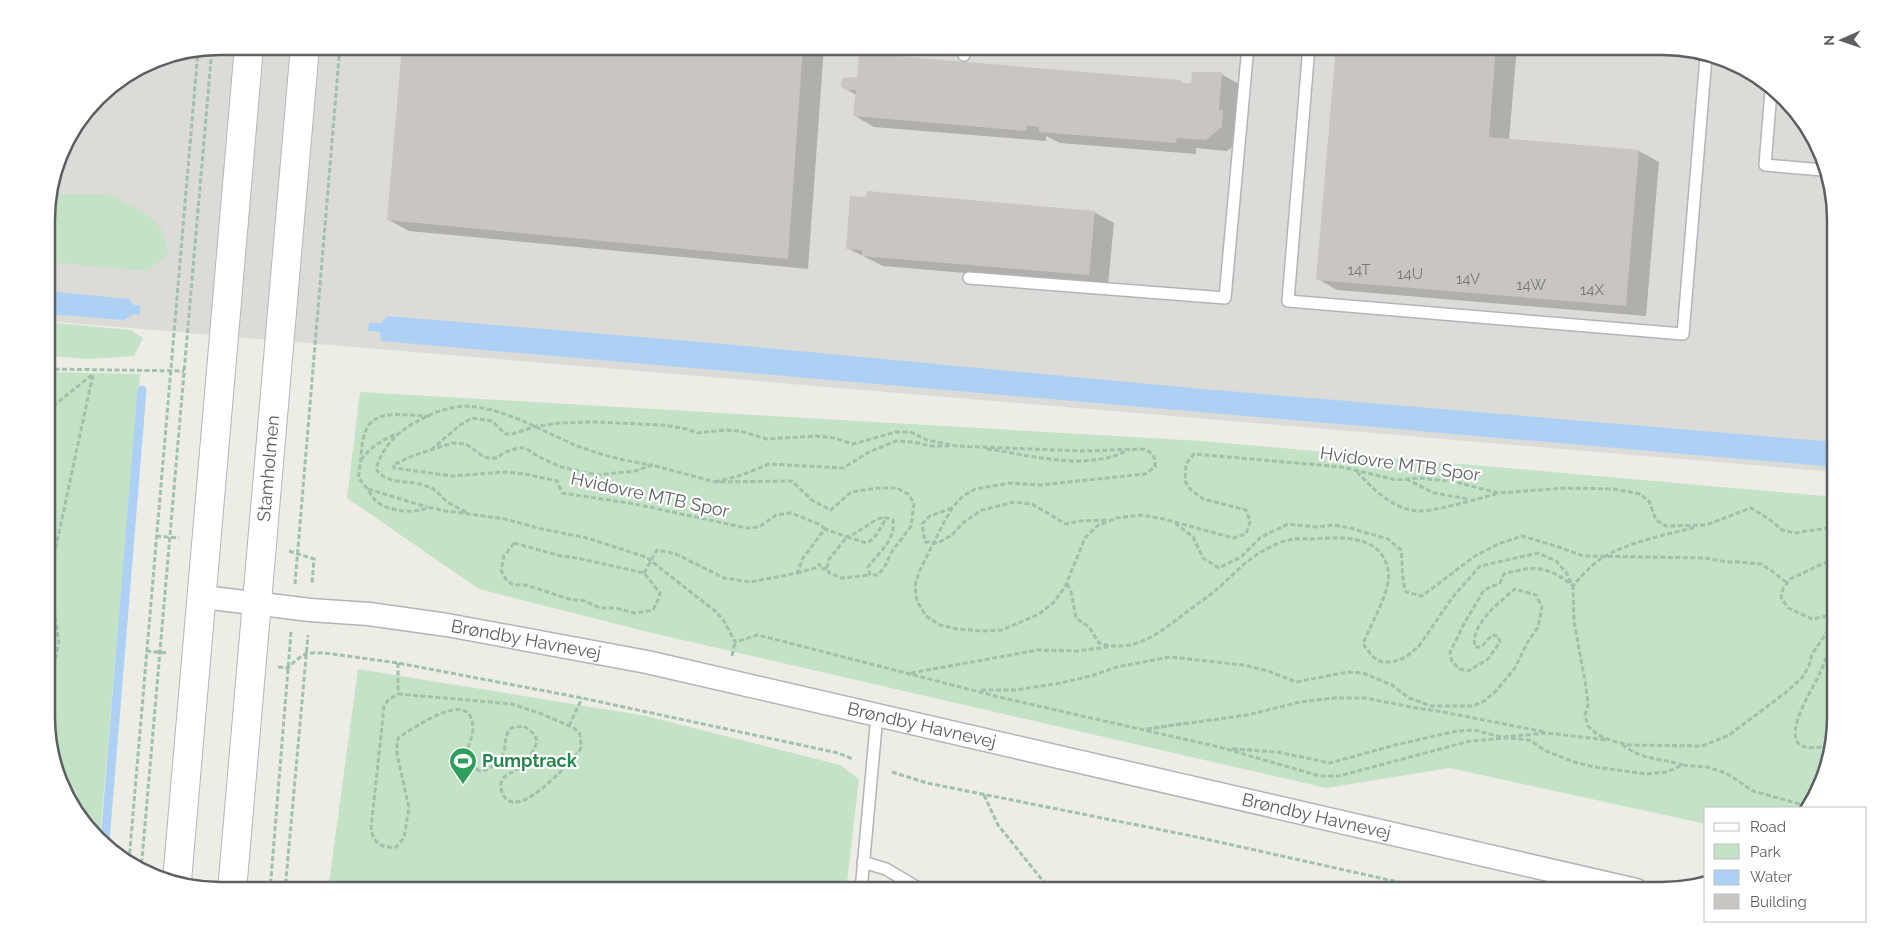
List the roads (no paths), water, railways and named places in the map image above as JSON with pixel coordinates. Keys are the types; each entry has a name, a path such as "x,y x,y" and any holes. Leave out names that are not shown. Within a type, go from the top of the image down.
{"street":[{"path":"177,876 248,55"},
{"name":"Stamholmen","path":"233,882 305,55"},
{"name":"Brøndby Havnevej","path":"203,597 301,610 369,614 466,628 647,662 1601,882"}],"lane":[{"path":"969,278 1225,298 1247,55"},
{"path":"1308,55 1288,301 1683,334 1706,61"},
{"path":"1771,96 1764,166 1818,170"},
{"path":"862,882 877,715"},
{"path":"863,862 886,869 908,882"}],"water":[{"path":"55,292 129,299 134,305 140,305 140,315 134,314 124,320 55,315"},
{"path":"387,316 713,343 1192,388 1827,441 1827,466 381,341 380,332 368,331 369,323 381,323"}],"waterway":[{"path":"105,835 142,390"}],"place":[{"name":"Pumptrack","path":"463,785"}]}
